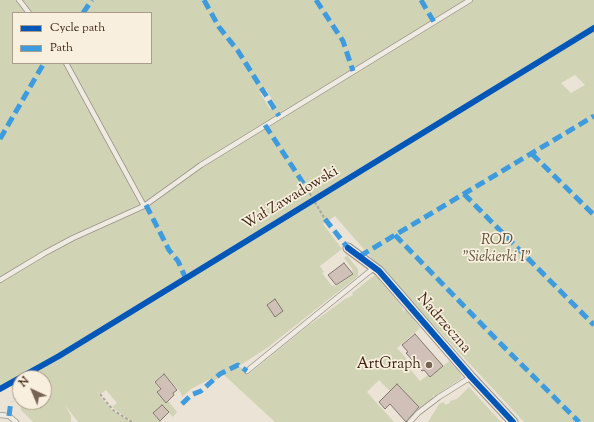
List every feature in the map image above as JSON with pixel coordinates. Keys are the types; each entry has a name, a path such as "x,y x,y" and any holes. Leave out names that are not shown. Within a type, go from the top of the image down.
{"street":[{"name":"Nadrzeczna","path":"348,248 375,267 471,377 513,422"}],"lane":[{"path":"19,0 28,12"},
{"path":"0,280 45,253 144,206 194,169 470,0"},
{"path":"67,64 144,206"},
{"path":"247,371 375,267"},
{"path":"410,422 418,413 439,397 471,377"},
{"path":"0,415 9,416 16,422"}],"path":[{"path":"307,189 325,219"},
{"path":"100,394 114,410 132,422"}],"green space":[{"name":"ROD \"Siekierki I\"","path":"0,0 594,0 594,422 524,422 381,269 335,216 323,224 342,249 320,266 324,272 322,273 332,286 334,285 335,287 354,274 352,271 353,270 344,258 347,256 346,254 358,269 358,276 267,348 239,366 249,374 304,329 345,299 353,295 352,293 375,275 401,305 403,311 406,310 420,328 397,348 412,365 409,368 420,381 428,375 430,377 449,361 460,373 462,378 435,396 433,395 433,398 420,408 397,385 390,391 379,380 367,392 394,422 275,422 223,374 208,386 210,379 191,389 182,397 178,389 163,374 154,382 160,389 157,392 166,402 168,401 177,412 173,417 162,405 153,414 161,422 133,422 112,407 117,403 106,390 101,394 98,394 112,410 131,422 78,422 65,405 71,416 71,422 33,422 21,410 52,410 52,370 12,370 12,388 8,382 0,386","holes":["575,75 585,85 571,93 561,83","266,89 275,105 270,109 260,93"]},
{"path":"469,387 501,422 428,422 439,404 444,402 445,405 450,403 450,401 457,399"}],"building":[{"path":"344,263 353,274 336,285 328,275"},
{"path":"275,299 283,311 275,317 267,305"},
{"path":"415,334 443,366 430,377 424,370 422,371 406,353 408,352 402,345"},
{"path":"164,374 177,390 166,403 157,392 161,389 155,382"},
{"path":"397,384 419,407 406,422 390,404 385,409 379,402"},
{"path":"162,405 169,412 160,421 153,413"}],"marked path":[{"path":"84,12 92,0"},
{"path":"204,0 219,27 238,51 279,116"},
{"path":"316,0 343,41 353,71"},
{"path":"421,0 434,22"},
{"path":"0,139 43,64"},
{"path":"360,256 594,116"},
{"path":"265,125 307,189"},
{"path":"532,154 594,215"},
{"path":"464,194 594,325"},
{"path":"146,205 169,250 178,261 186,279"},
{"path":"325,219 348,248"},
{"path":"395,235 579,422"},
{"path":"182,404 191,395 201,391 220,374 238,365 247,371"},
{"path":"9,416 11,401"}],"cycle path":[{"name":"Wał Zawadowski","path":"0,389 59,356 594,28"},
{"path":"348,248 379,271 471,377 513,422"}],"place":[{"name":"ArtGraph","path":"429,365"}]}
